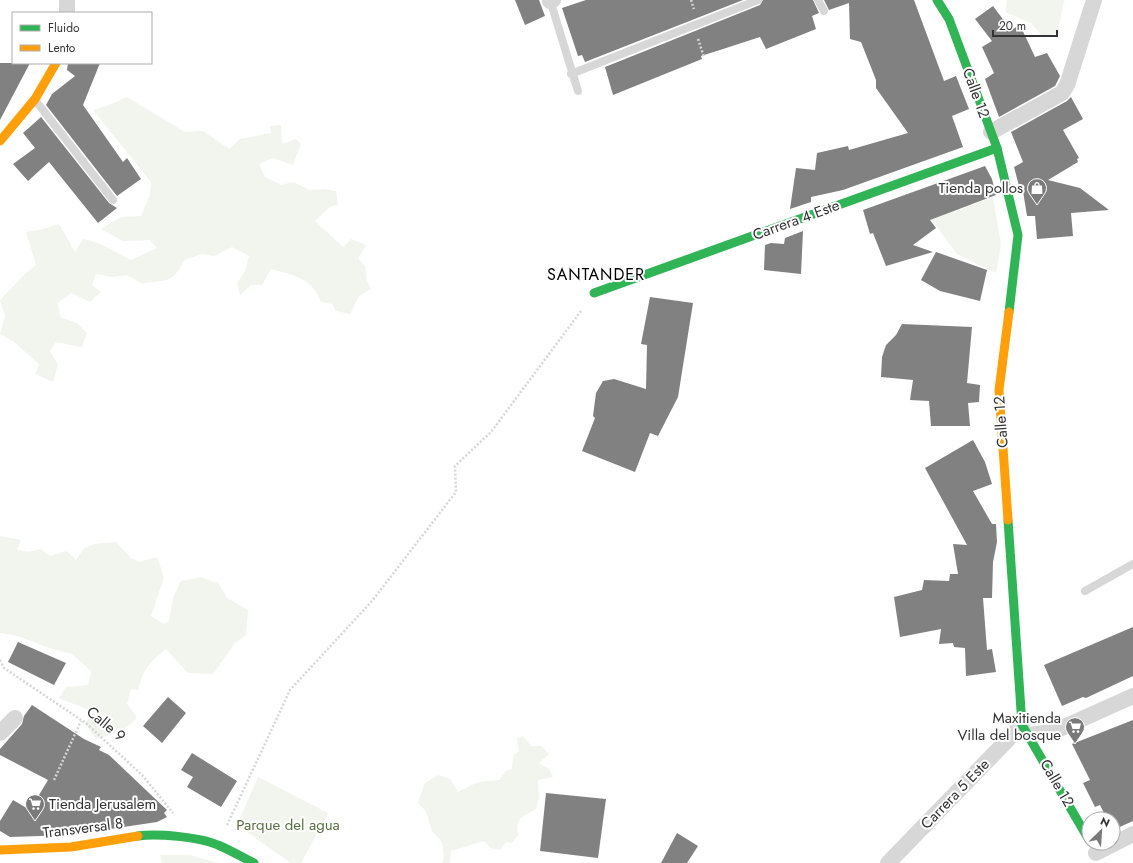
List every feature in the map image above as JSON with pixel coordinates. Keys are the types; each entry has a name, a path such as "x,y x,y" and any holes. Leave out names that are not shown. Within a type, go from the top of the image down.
{"street":[{"path":"67,0 67,12"},
{"name":"Calle 12","path":"937,0 949,19 997,148 1018,235 999,390 1026,730 1081,827"},
{"path":"991,132 1062,93 1067,85 1094,0"},
{"path":"0,141 35,99 55,64"},
{"name":"Carrera 4 Este","path":"594,293 997,148"},
{"path":"1026,730 1053,732 1133,696"},
{"path":"0,733 15,718"},
{"name":"Carrera 5 Este","path":"888,863 1026,730"},
{"name":"Transversal 8","path":"0,850 71,847 151,834 173,836 216,844 254,863"},
{"path":"1121,839 1133,834"}],"lane":[{"path":"551,0 571,74 578,91"},
{"path":"571,74 758,0"},
{"path":"818,0 824,11"},
{"path":"35,99 113,200"},
{"path":"1085,591 1133,564"}],"path":[{"path":"227,826 290,690 372,601 452,498 456,492 455,466 491,432 594,293"},
{"name":"Calle 9","path":"0,660 4,668 81,721 143,776 177,818"},
{"path":"54,780 81,721"}],"green space":[{"path":"1007,0 1064,0 1058,33 1043,37 1031,23 1005,12"},
{"path":"127,97 185,132 203,131 229,149 240,139 271,133 270,126 281,125 282,144 296,139 301,144 293,165 273,158 259,164 265,177 281,185 293,182 310,190 324,189 336,191 338,205 331,206 315,221 343,247 351,239 366,245 358,258 365,266 367,281 371,289 359,296 350,314 336,311 332,304 321,302 312,288 301,279 287,273 271,269 262,285 251,285 240,295 237,283 245,271 249,256 232,247 214,256 202,254 184,260 176,274 168,280 163,281 142,284 127,275 112,277 96,274 92,285 101,292 90,302 71,293 58,303 60,317 77,323 87,333 82,347 56,342 50,351 58,365 53,382 35,374 39,364 13,341 0,334 5,316 0,300 26,273 36,265 26,232 40,230 59,224 75,252 83,239 90,240 131,260 157,248 150,240 123,241 101,229 121,217 141,216 150,195 151,182 93,110"},
{"path":"993,197 1001,245 996,273 957,254 923,208 948,198 955,212"},
{"path":"0,536 21,540 17,550 29,552 41,549 50,556 67,551 76,560 84,548 95,544 116,542 131,558 139,562 157,557 164,577 151,616 164,624 169,621 173,598 181,581 201,577 219,584 227,598 248,610 246,635 235,643 213,674 188,673 166,649 148,666 138,690 131,689 127,704 137,717 133,722 119,732 96,739 85,723 94,712 59,698 66,687 88,685 91,671 72,654 49,648 18,636 0,633"},
{"path":"523,736 531,746 541,746 549,754 539,763 549,769 553,777 538,780 539,798 536,809 521,818 517,829 518,835 512,843 506,842 500,850 491,848 484,841 451,851 450,863 442,863 444,858 442,842 432,831 426,812 418,802 425,783 438,775 450,779 458,792 478,782 499,780 506,771 512,769 513,756 519,751 517,738"},
{"name":"Parque del agua","path":"258,777 328,813 301,863 291,863 237,825"},
{"path":"160,855 190,855 218,863 162,863"}],"building":[{"path":"515,0 539,0 545,16 525,25"},
{"path":"586,0 743,0 585,62 582,55 578,56 562,8"},
{"path":"763,0 813,0 819,13 812,16 816,29 766,49 760,37 701,56 702,59 613,95 605,67 760,5"},
{"path":"824,0 914,0 944,81 956,76 969,109 952,116 963,147 843,190 811,197 811,202 790,209 796,168 815,170 817,153 848,146 849,150 908,133 876,88 876,80 861,42 850,39 849,3 829,10"},
{"path":"993,6 1011,30 1020,25 1035,57 1047,53 1060,76 1055,86 999,117 985,79 994,73 982,47 992,41 975,19"},
{"path":"0,63 29,64 0,120"},
{"path":"68,64 100,64 83,105 123,162 127,158 141,179 117,196 46,105 52,94 75,76 67,70"},
{"path":"1071,97 1083,119 1063,130 1079,158 1077,159 1078,162 1048,180 1080,188 1109,210 1071,213 1073,236 1037,239 1035,216 1027,216 1022,185 1019,186 1014,167 1023,162 1011,132 1067,101"},
{"path":"41,117 109,203 117,208 98,223 49,162 28,181 13,164 35,148 23,133"},
{"path":"985,166 992,179 996,195 930,220 936,228 913,245 933,252 886,266 873,233 870,234 863,210"},
{"path":"803,231 801,274 764,270 765,245 771,243 784,244 785,238"},
{"path":"936,252 987,270 980,301 940,291 921,280"},
{"path":"650,297 693,303 678,397 658,436 650,433 635,472 582,451 595,418 593,416 596,393 603,381 614,379 646,389 647,345 641,344"},
{"path":"902,324 972,327 967,383 980,385 979,402 968,403 970,426 931,426 929,401 910,400 913,380 881,377 882,357 886,345 896,335"},
{"path":"973,440 985,462 992,484 973,491 992,524 996,524 997,542 993,562 992,598 983,598 987,650 992,649 996,672 966,676 965,648 954,647 953,643 939,644 941,629 900,637 894,597 922,590 924,580 949,581 950,574 958,574 953,544 967,545 925,468"},
{"path":"1133,627 1133,676 1086,698 1083,697 1062,706 1044,665"},
{"path":"18,642 66,663 54,685 8,662"},
{"path":"168,697 186,713 162,743 143,726"},
{"path":"32,705 84,739 101,747 99,750 109,755 167,810 164,813 167,817 157,822 70,835 10,837 0,831 0,821 13,800 30,810 48,780 0,755 0,749 22,724 24,716"},
{"path":"1133,720 1133,821 1121,826 1121,811 1103,811 1100,805 1095,807 1083,783 1090,780 1072,744"},
{"path":"192,753 237,781 221,807 187,787 193,777 181,770"},
{"path":"546,793 606,799 598,858 540,851"},
{"path":"677,833 698,846 687,863 661,863"}],"traffic: fast":[{"path":"937,0 949,19 997,148 1018,235 1009,312"},
{"path":"594,293 997,148"},
{"path":"1008,520 1022,725 1081,826"},
{"path":"138,836 166,835 210,842 232,851 254,863"}],"traffic: slow":[{"path":"0,141 35,99 55,64"},
{"path":"1008,520 999,390 1009,312"},
{"path":"0,850 71,847 138,836"}],"place":[{"name":"Tienda pollos","path":"1037,205"},
{"name":"Maxitienda Villa del bosque","path":"1075,744"},
{"name":"Tienda Jerusalem","path":"35,821"}],"district":[{"name":"SANTANDER","path":"596,274"}]}
